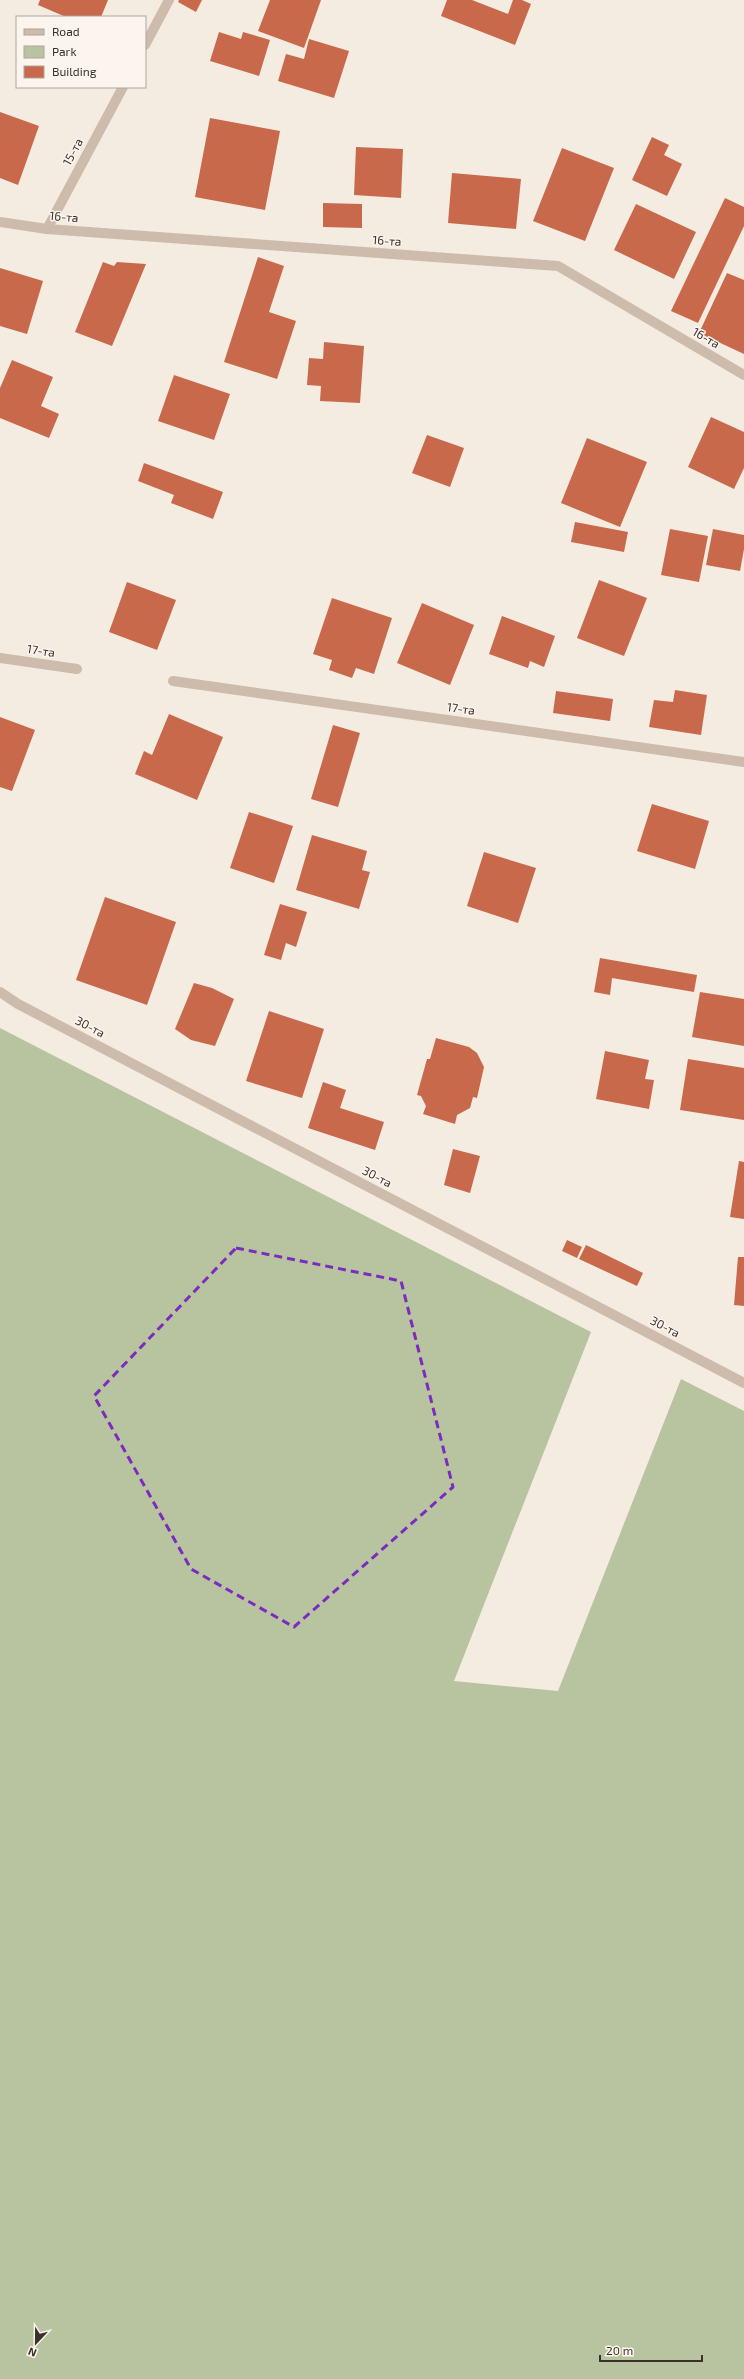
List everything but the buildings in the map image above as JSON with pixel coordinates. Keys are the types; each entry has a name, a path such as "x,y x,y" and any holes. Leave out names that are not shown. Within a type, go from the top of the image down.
{"street":[{"path":"146,43 169,0"},
{"name":"15-та","path":"47,229 122,88"},
{"name":"16-та","path":"0,222 47,229 558,266 744,375"},
{"name":"17-та","path":"0,658 77,669"},
{"name":"17-та","path":"174,681 744,762"},
{"name":"30-та","path":"0,992 18,1004 744,1383"}],"highlighted area":[{"path":"236,1248 401,1281 453,1487 294,1627 191,1569 94,1396"}],"green space":[{"path":"0,1028 591,1332 454,1681 558,1691 681,1379 744,1411 744,2379 0,2379"}]}
